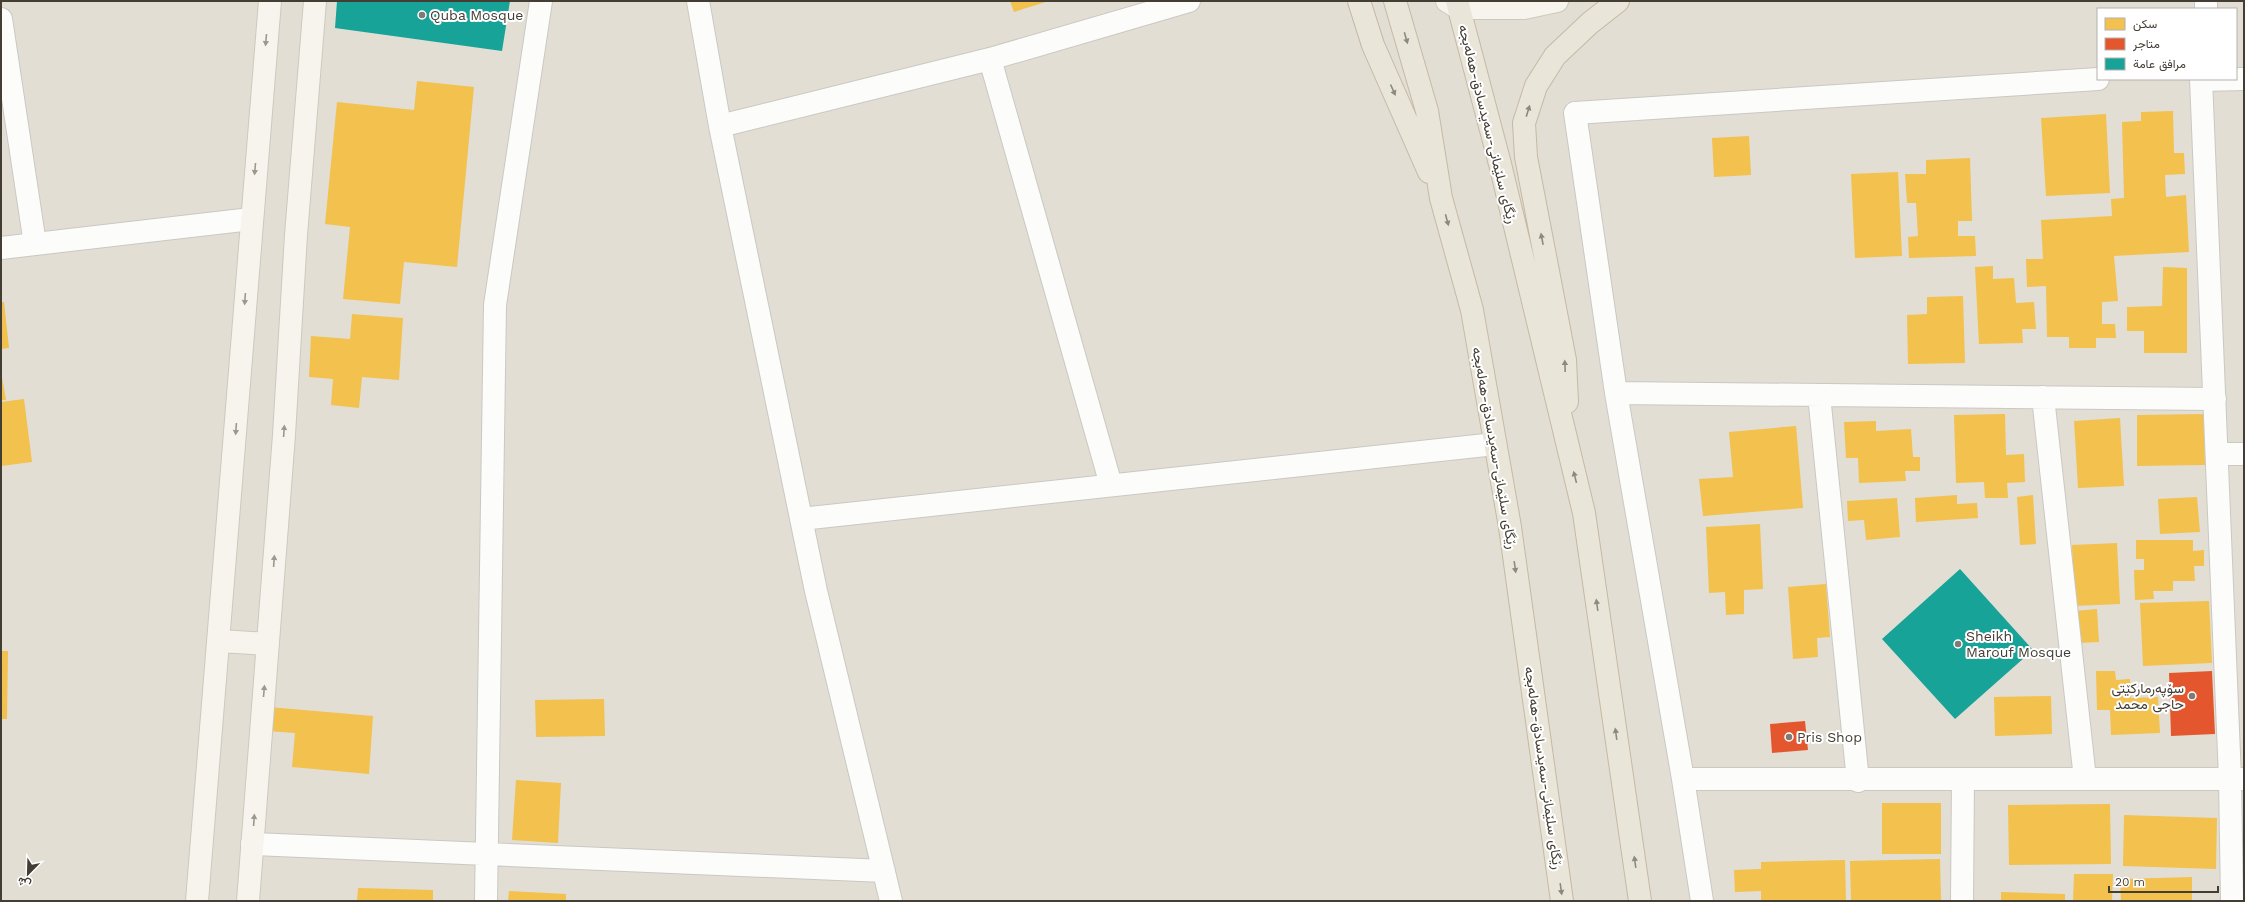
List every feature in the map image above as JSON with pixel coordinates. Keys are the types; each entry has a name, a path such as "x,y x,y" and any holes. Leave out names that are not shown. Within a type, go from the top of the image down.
{"highway":[{"path":"1359,1 1373,45 1441,198"},
{"name":"رێگای سلێمانی-سەیدسادق-هەلەبجە","path":"1396,1 1427,111 1441,198 1472,310 1510,527 1562,901"},
{"path":"1568,447 1565,360 1526,157 1524,123 1536,86 1555,56 1590,23 1618,1"},
{"name":"رێگای سلێمانی-سەیدسادق-هەلەبجە","path":"1454,3 1500,164 1584,513 1640,901"}],"street":[{"path":"197,901 220,641 251,219 270,1"},
{"path":"248,901 291,337 296,235 315,1"},
{"path":"486,901 495,305 541,1"},
{"path":"698,1 720,126 816,591 891,901"},
{"path":"720,126 990,59 1189,1"},
{"path":"1454,3 1524,8 1557,1"},
{"path":"1,19 35,244"},
{"path":"990,59 1111,485"},
{"path":"1702,901 1683,779 1616,393 1575,113 2097,79"},
{"path":"2201,80 2214,399 2237,778 2232,901"},
{"path":"1,248 251,219"},
{"path":"1616,393 2214,399"},
{"path":"1819,395 1858,781"},
{"path":"2043,397 2085,779"},
{"path":"801,519 1495,444"},
{"path":"2217,454 2244,454"},
{"path":"220,641 268,644"},
{"path":"1683,779 1858,781 2237,778"},
{"path":"1962,901 1963,779"},
{"path":"252,844 884,871"}],"shaded area":[{"path":"1,1 2244,1 2244,901 1,901"}],"building: سكن":[{"path":"1010,1 1049,1 1014,12"},
{"path":"417,81 474,87 457,267 404,262 400,304 343,299 350,227 325,224 337,102 414,110"},
{"path":"2173,111 2174,153 2184,153 2185,174 2165,175 2166,197 2186,195 2189,252 2114,256 2118,301 2102,302 2102,324 2115,324 2116,338 2096,338 2096,348 2069,348 2069,337 2047,337 2046,286 2027,287 2026,259 2043,259 2041,220 2112,216 2111,199 2124,198 2122,122 2141,121 2141,112"},
{"path":"2106,114 2110,193 2046,196 2041,118"},
{"path":"1749,136 1751,175 1714,177 1712,138"},
{"path":"1970,158 1972,221 1958,221 1958,236 1975,236 1976,256 1909,258 1908,237 1918,236 1916,203 1907,203 1905,174 1926,174 1926,160"},
{"path":"1898,172 1902,256 1855,258 1851,174"},
{"path":"1993,266 1993,279 2014,278 2016,303 2034,302 2036,329 2022,329 2023,343 1979,344 1975,267"},
{"path":"2163,267 2187,268 2187,353 2144,353 2144,331 2127,331 2127,307 2162,306"},
{"path":"1963,296 1965,363 1908,364 1907,315 1927,314 1927,297"},
{"path":"1,302 4,302 9,348 1,349"},
{"path":"352,314 403,318 399,380 362,377 359,408 331,405 333,379 309,377 311,336 350,339"},
{"path":"1,372 6,400 1,400"},
{"path":"24,399 32,462 1,466 1,402"},
{"path":"2005,414 2006,455 2024,454 2025,482 2007,483 2008,498 1985,498 1984,482 1956,483 1954,415"},
{"path":"2204,414 2205,465 2137,466 2137,415"},
{"path":"2120,418 2124,486 2078,488 2074,421"},
{"path":"1876,421 1876,431 1911,429 1913,457 1920,457 1920,471 1905,471 1906,481 1859,483 1858,458 1846,458 1844,422"},
{"path":"1796,426 1803,508 1703,516 1699,479 1733,477 1729,432"},
{"path":"1957,495 1957,504 1977,503 1978,518 1916,522 1915,498"},
{"path":"2033,495 2036,544 2020,545 2017,497"},
{"path":"2197,497 2200,532 2160,534 2158,499"},
{"path":"1897,498 1900,537 1866,540 1864,520 1848,521 1847,501"},
{"path":"1760,524 1763,589 1744,590 1744,614 1726,615 1725,592 1709,593 1706,527"},
{"path":"2136,540 2193,540 2193,551 2204,550 2204,566 2194,566 2195,581 2173,581 2173,591 2153,591 2154,599 2135,600 2134,570 2144,570 2144,559 2136,559"},
{"path":"2117,543 2120,604 2074,606 2072,545"},
{"path":"1826,584 1830,637 1817,638 1818,657 1793,659 1788,587"},
{"path":"2209,601 2212,663 2143,666 2140,603"},
{"path":"2097,609 2099,642 2077,643 2074,611"},
{"path":"1,651 8,651 7,719 1,719"},
{"path":"2096,671 2115,671 2116,680 2130,679 2131,698 2158,697 2160,733 2111,735 2110,710 2097,710"},
{"path":"2051,696 2052,734 1995,736 1994,697"},
{"path":"604,699 605,736 536,737 535,700"},
{"path":"269,707 373,716 369,774 292,767 295,733 267,731"},
{"path":"516,780 561,783 558,843 512,840"},
{"path":"1882,803 1941,803 1941,854 1882,854"},
{"path":"2110,804 2111,864 2009,865 2008,805"},
{"path":"2124,815 2217,818 2216,869 2123,866"},
{"path":"1940,859 1941,901 1851,901 1850,861"},
{"path":"1845,860 1846,901 1761,901 1761,891 1735,892 1734,870 1761,869 1761,862"},
{"path":"2074,874 2113,874 2112,901 2073,901"},
{"path":"2192,877 2192,901 2121,901 2120,879"},
{"path":"358,888 433,890 433,901 357,901"},
{"path":"509,891 566,894 566,901 508,901"},
{"path":"2001,892 2065,894 2065,901 2001,901"}],"building: متاجر":[{"name":"سۆپەرمارکێتی حاجی محمد","path":"2212,671 2215,734 2171,736 2169,673"},
{"name":"Pris Shop","path":"1805,721 1808,750 1772,753 1770,724"}],"building: مرافق عامة":[{"name":"Quba Mosque","path":"337,1 510,1 502,51 335,28"},
{"name":"Sheikh Marouf Mosque","path":"1960,569 2033,650 1955,719 1882,639"}],"place":[{"name":"Quba Mosque","path":"422,15"},
{"name":"Sheikh Marouf Mosque","path":"1958,644"},
{"name":"سۆپەرمارکێتی حاجی محمد","path":"2192,696"},
{"name":"Pris Shop","path":"1789,737"}]}
